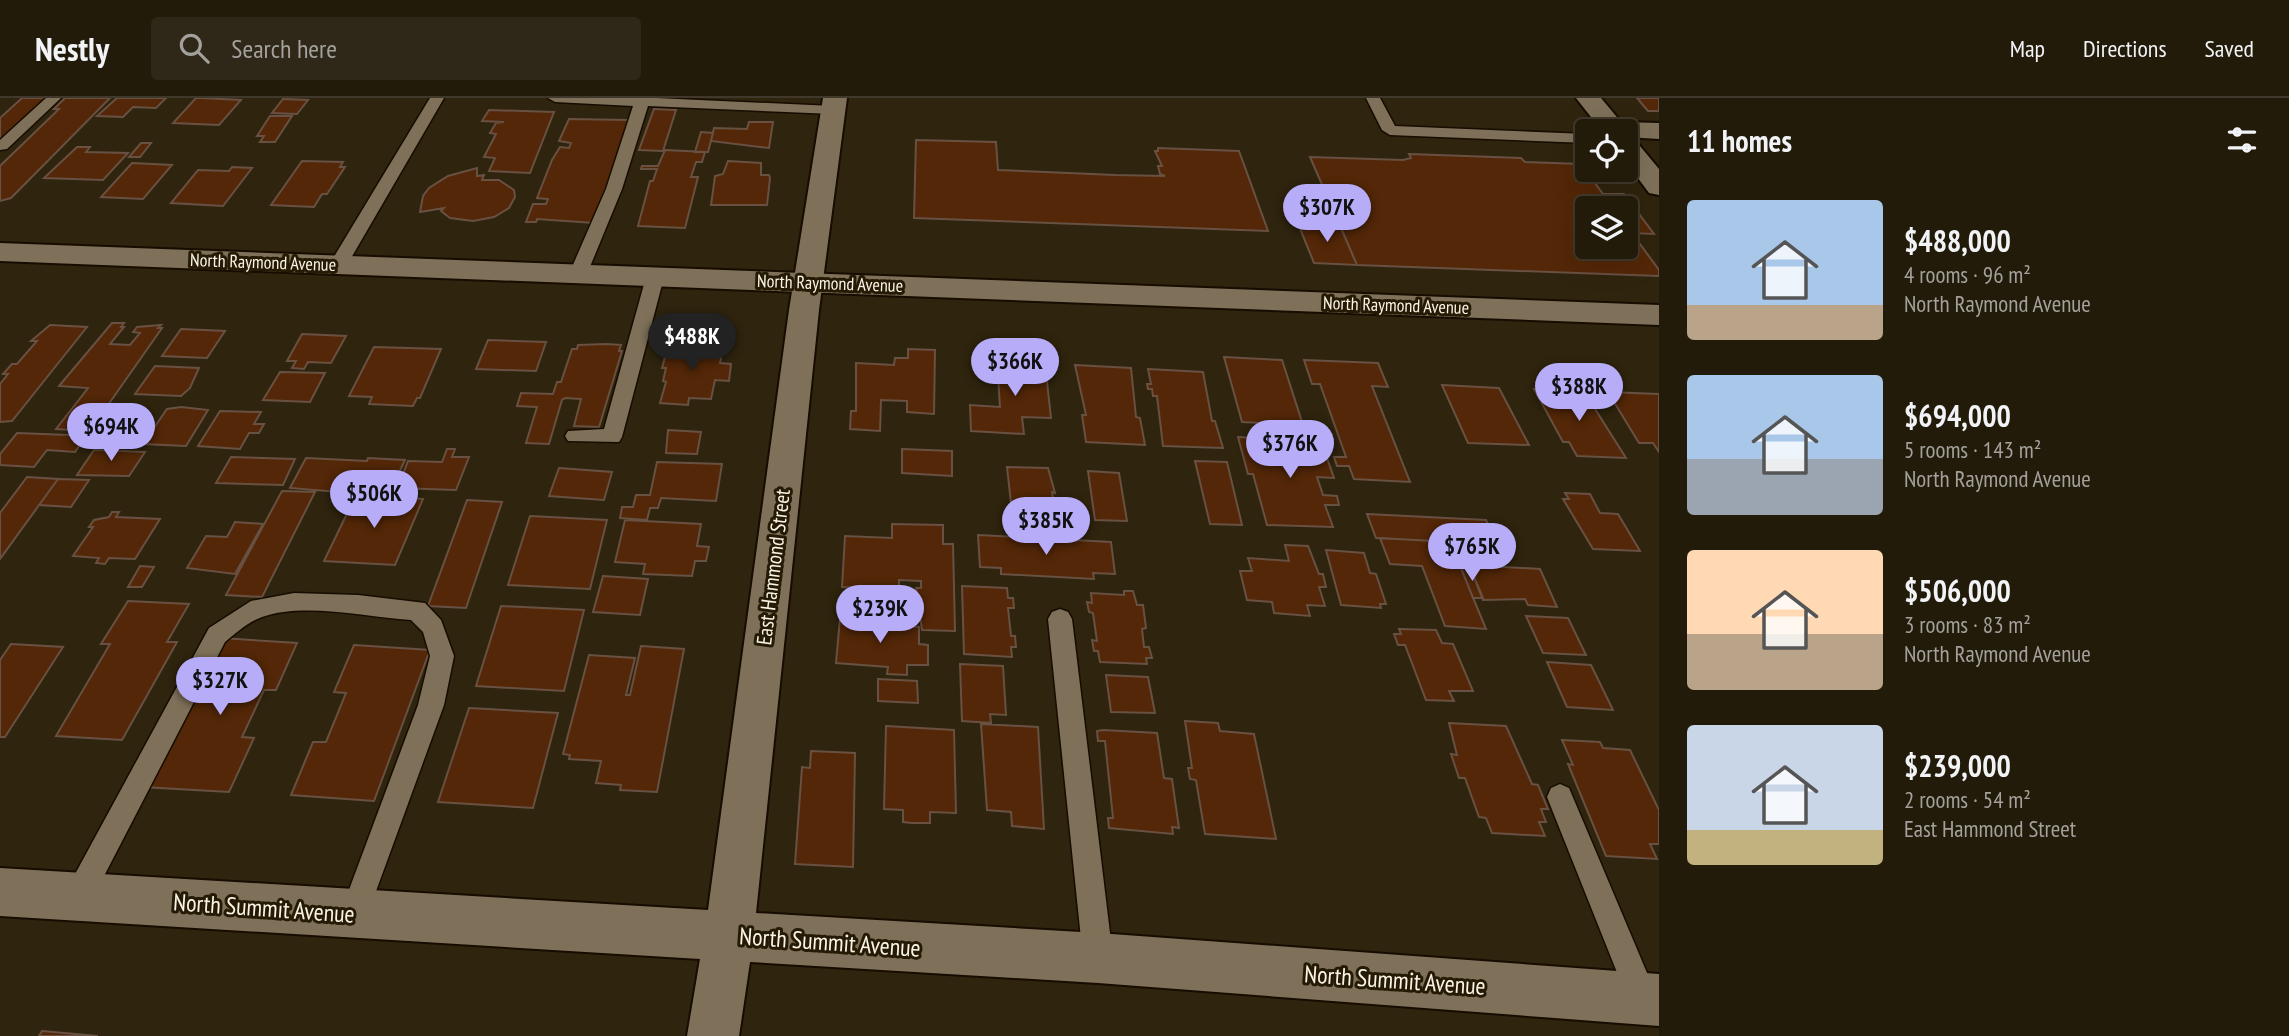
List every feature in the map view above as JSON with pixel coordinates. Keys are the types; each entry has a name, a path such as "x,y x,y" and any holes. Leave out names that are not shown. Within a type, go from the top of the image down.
{"street":[{"path":"1588,98 1605,119"},
{"name":"East Hammond Street","path":"713,1036 729,935 807,282 834,104"},
{"path":"1638,133 1659,131"},
{"path":"1638,160 1659,187"},
{"name":"North Raymond Avenue","path":"0,252 1659,316"},
{"name":"North Summit Avenue","path":"0,892 1098,958 1651,1000"}],"lane":[{"path":"2,146 54,98"},
{"path":"338,265 437,98"},
{"path":"555,98 834,104"},
{"path":"1373,98 1390,130 1575,138"},
{"path":"578,274 606,214 639,121 642,101"},
{"path":"575,436 611,438 655,277"},
{"path":"78,897 217,635 236,619 258,608 286,602 417,610 433,627 442,656 431,705 354,914"},
{"path":"1060,619 1098,958"},
{"path":"1560,797 1651,1000"}],"building":[{"path":"22,98 46,98 0,141 0,118"},
{"path":"65,98 110,98 11,198 0,201 0,166 59,109 54,109"},
{"path":"117,98 166,98 156,108 133,107 123,117 97,116"},
{"path":"196,98 241,100 219,125 173,123"},
{"path":"1637,98 1659,98 1659,111 1648,111"},
{"path":"283,99 308,100 297,114 272,113"},
{"path":"654,109 676,110 663,151 639,150"},
{"path":"489,110 554,112 530,173 489,171 495,158 484,157 496,134 490,133 496,123 504,122 482,121"},
{"path":"270,116 292,116 275,142 260,142 264,136 257,136"},
{"path":"569,119 629,120 594,223 537,219 536,222 526,222 533,204 546,204 548,199 537,198 560,147 569,148 571,143 559,141"},
{"path":"749,122 773,122 769,148 711,141 714,128 747,129"},
{"path":"701,132 713,133 708,152 695,152"},
{"path":"916,140 996,142 998,170 1115,175 1165,176 1160,174 1158,166 1162,166 1155,151 1158,151 1158,148 1239,151 1268,231 914,218"},
{"path":"141,143 151,143 140,157 129,157"},
{"path":"77,147 90,147 86,152 128,153 103,180 44,178"},
{"path":"665,150 705,152 702,162 696,162 691,177 698,177 685,228 638,226 650,181 653,181 657,169 641,169 642,166 658,166"},
{"path":"1409,154 1521,158 1525,162 1575,164 1575,182 1594,182 1603,194 1626,196 1575,196 1575,259 1638,259 1638,241 1659,270 1659,276 1357,265 1310,157 1411,158"},
{"path":"302,161 343,162 340,167 345,167 327,194 322,194 314,207 271,205"},
{"path":"728,161 761,163 761,175 769,175 770,178 767,205 711,205 715,176 723,174"},
{"path":"132,163 172,165 143,199 101,197"},
{"path":"232,167 252,168 223,206 171,203 198,170 229,171"},
{"path":"477,168 477,176 484,175 482,180 499,180 514,190 515,197 509,208 494,217 473,221 450,218 441,211 444,208 420,212 423,196 429,188 448,176"},
{"path":"1638,213 1654,234 1638,233"},
{"path":"1304,222 1339,223 1357,265 1314,263 1299,226 1306,226"},
{"path":"112,323 124,323 121,327 124,327 110,344 130,345 140,333 133,332 137,327 161,325 158,328 162,328 75,452 47,450 34,467 0,465 0,454 17,433 69,435 72,430 56,429 88,388 59,386"},
{"path":"50,325 87,327 12,421 0,422 0,384 8,374 3,374 12,364 17,364 37,341 31,341"},
{"path":"181,329 225,331 207,358 162,356"},
{"path":"302,334 346,336 331,363 308,362 304,369 292,368 296,361 287,361"},
{"path":"488,340 546,342 536,371 476,369"},
{"path":"578,345 621,345 619,351 622,351 599,427 574,426 581,399 565,398 562,400 549,444 526,443 537,407 517,406 521,393 553,394 557,382 561,382 572,349 577,349"},
{"path":"668,346 723,348 720,363 731,364 729,381 715,380 711,399 689,398 688,405 660,403 666,382 663,381 666,368 662,368"},
{"path":"374,347 441,349 420,398 417,398 413,406 369,404 372,397 349,396"},
{"path":"908,349 935,350 934,414 907,412 907,401 881,400 880,431 850,429 851,411 856,411 856,363 894,365 895,358 908,358"},
{"path":"1005,357 1045,364 1051,418 1022,417 1024,434 971,431 970,405 1000,407 997,360 1006,361"},
{"path":"1224,357 1282,360 1303,425 1242,422"},
{"path":"1304,360 1378,363 1388,387 1372,386 1410,482 1354,479 1349,466 1337,466 1334,457 1346,457 1320,384 1312,384"},
{"path":"1075,365 1131,368 1136,417 1140,418 1145,445 1086,442 1082,415 1086,415"},
{"path":"155,366 199,368 190,388 181,396 135,394"},
{"path":"1148,369 1203,372 1212,421 1215,421 1223,448 1163,446 1157,396 1153,396 1152,389 1148,389 1147,384 1151,384"},
{"path":"280,372 325,373 310,402 263,400"},
{"path":"1442,385 1499,388 1529,445 1468,443"},
{"path":"1534,389 1583,390 1626,458 1577,456 1569,442 1563,442"},
{"path":"1608,392 1659,394 1659,452 1653,443 1639,443"},
{"path":"181,407 208,410 186,446 143,444 167,409"},
{"path":"220,411 261,412 254,424 264,424 259,433 249,433 240,449 198,446"},
{"path":"668,430 701,432 697,454 666,453"},
{"path":"1238,437 1321,441 1334,478 1317,477 1323,495 1337,496 1339,505 1325,505 1333,527 1267,525 1253,474 1248,474"},
{"path":"447,449 455,449 452,457 469,457 456,490 398,488 408,461 442,462"},
{"path":"902,449 952,451 952,476 902,473"},
{"path":"94,450 145,452 129,476 77,475"},
{"path":"231,457 295,459 283,485 216,483"},
{"path":"306,458 405,460 388,496 290,488"},
{"path":"1195,461 1227,462 1242,525 1210,524"},
{"path":"657,462 722,464 716,501 661,498 658,508 650,508 647,520 620,518 622,507 633,507 636,495 650,495"},
{"path":"1007,467 1048,468 1055,493 1052,492 1054,504 1011,503"},
{"path":"559,468 612,472 604,500 549,496"},
{"path":"1088,471 1119,473 1127,521 1095,520"},
{"path":"27,477 58,479 0,559 0,513"},
{"path":"58,479 89,480 71,507 39,505"},
{"path":"282,491 315,492 262,597 226,595"},
{"path":"1565,493 1590,494 1600,513 1618,514 1640,551 1593,549 1563,499 1569,499"},
{"path":"356,495 423,499 395,565 324,561"},
{"path":"467,500 502,502 466,608 428,606"},
{"path":"112,512 119,512 116,517 160,519 135,559 109,558 105,564 96,563 99,558 73,556 93,527 89,527 94,520 109,517"},
{"path":"1367,514 1486,520 1497,544 1376,538"},
{"path":"530,516 607,520 590,589 508,585"},
{"path":"625,520 701,524 697,546 709,547 706,561 695,561 692,576 643,574 645,564 615,562"},
{"path":"235,522 263,524 235,574 187,568 206,536 227,537"},
{"path":"892,524 943,525 943,544 953,544 955,631 922,630 916,588 921,588 921,581 899,580 899,590 842,587 845,536 892,538"},
{"path":"978,535 1111,542 1115,574 1093,573 1094,579 1001,574 1001,568 980,567"},
{"path":"1380,538 1450,542 1486,629 1445,626 1422,566 1390,564"},
{"path":"1285,545 1308,546 1319,574 1323,574 1326,587 1319,587 1325,606 1307,605 1310,616 1274,613 1272,602 1247,600 1240,571 1252,571 1248,558 1289,561"},
{"path":"1326,550 1364,553 1370,573 1376,574 1386,604 1380,604 1381,608 1341,605"},
{"path":"1469,565 1540,569 1557,607 1528,605 1525,599 1483,600"},
{"path":"140,566 154,567 142,587 128,587"},
{"path":"1461,567 1470,567 1483,598 1473,598"},
{"path":"603,576 648,579 640,615 593,612"},
{"path":"962,586 1007,588 1008,598 1013,598 1014,608 1008,608 1011,636 1015,636 1016,647 1011,647 1012,657 964,654"},
{"path":"1124,591 1133,591 1137,605 1143,605 1146,628 1142,629 1144,647 1149,647 1152,658 1146,658 1147,664 1100,662 1098,651 1094,651 1092,640 1097,641 1093,613 1089,612 1087,602 1092,603 1091,593 1124,595"},
{"path":"128,601 189,604 167,642 177,642 122,740 56,736 110,644 101,644"},
{"path":"501,606 584,610 564,691 476,686"},
{"path":"1526,616 1568,618 1586,655 1543,653"},
{"path":"840,618 895,622 895,625 919,627 919,644 928,645 928,665 907,665 907,675 887,674 888,667 836,663"},
{"path":"1399,629 1436,630 1442,643 1453,644 1473,691 1449,691 1454,701 1426,700 1405,645 1398,645 1394,634 1401,634"},
{"path":"221,638 297,643 276,690 264,690 242,737 254,738 229,792 143,787"},
{"path":"11,644 63,647 5,737 0,737 0,660"},
{"path":"354,645 430,650 374,801 291,795 313,742 326,742 346,693 334,692"},
{"path":"641,646 684,649 657,792 620,790 621,785 596,783 601,761 569,759 570,755 563,754 589,655 635,658 626,695 630,695"},
{"path":"1547,662 1591,665 1613,710 1567,707"},
{"path":"960,664 1003,666 1006,715 990,714 991,723 962,721"},
{"path":"1106,675 1148,677 1155,713 1111,712"},
{"path":"878,679 917,681 918,703 878,701"},
{"path":"469,708 558,713 533,808 438,802"},
{"path":"1185,721 1218,723 1220,731 1254,734 1276,839 1205,834 1196,780 1190,779 1188,768 1192,768"},
{"path":"1449,723 1506,726 1532,784 1538,785 1548,809 1541,809 1546,822 1539,822 1545,836 1492,833 1486,818 1479,817 1465,778 1459,778 1451,754 1457,755"},
{"path":"981,724 1038,727 1044,829 1012,826 1011,812 987,810"},
{"path":"886,726 954,730 956,813 930,812 930,823 912,823 903,822 903,810 884,809"},
{"path":"1097,731 1157,733 1164,778 1172,779 1179,828 1172,827 1173,834 1109,828 1108,818 1113,818 1105,741 1098,741"},
{"path":"1562,740 1600,742 1603,748 1630,750 1659,810 1659,844 1650,844 1657,859 1606,856 1568,764 1573,765"},
{"path":"811,751 855,753 853,867 795,864 802,767 810,768"},
{"path":"42,1031 98,1036 39,1036"}]}
